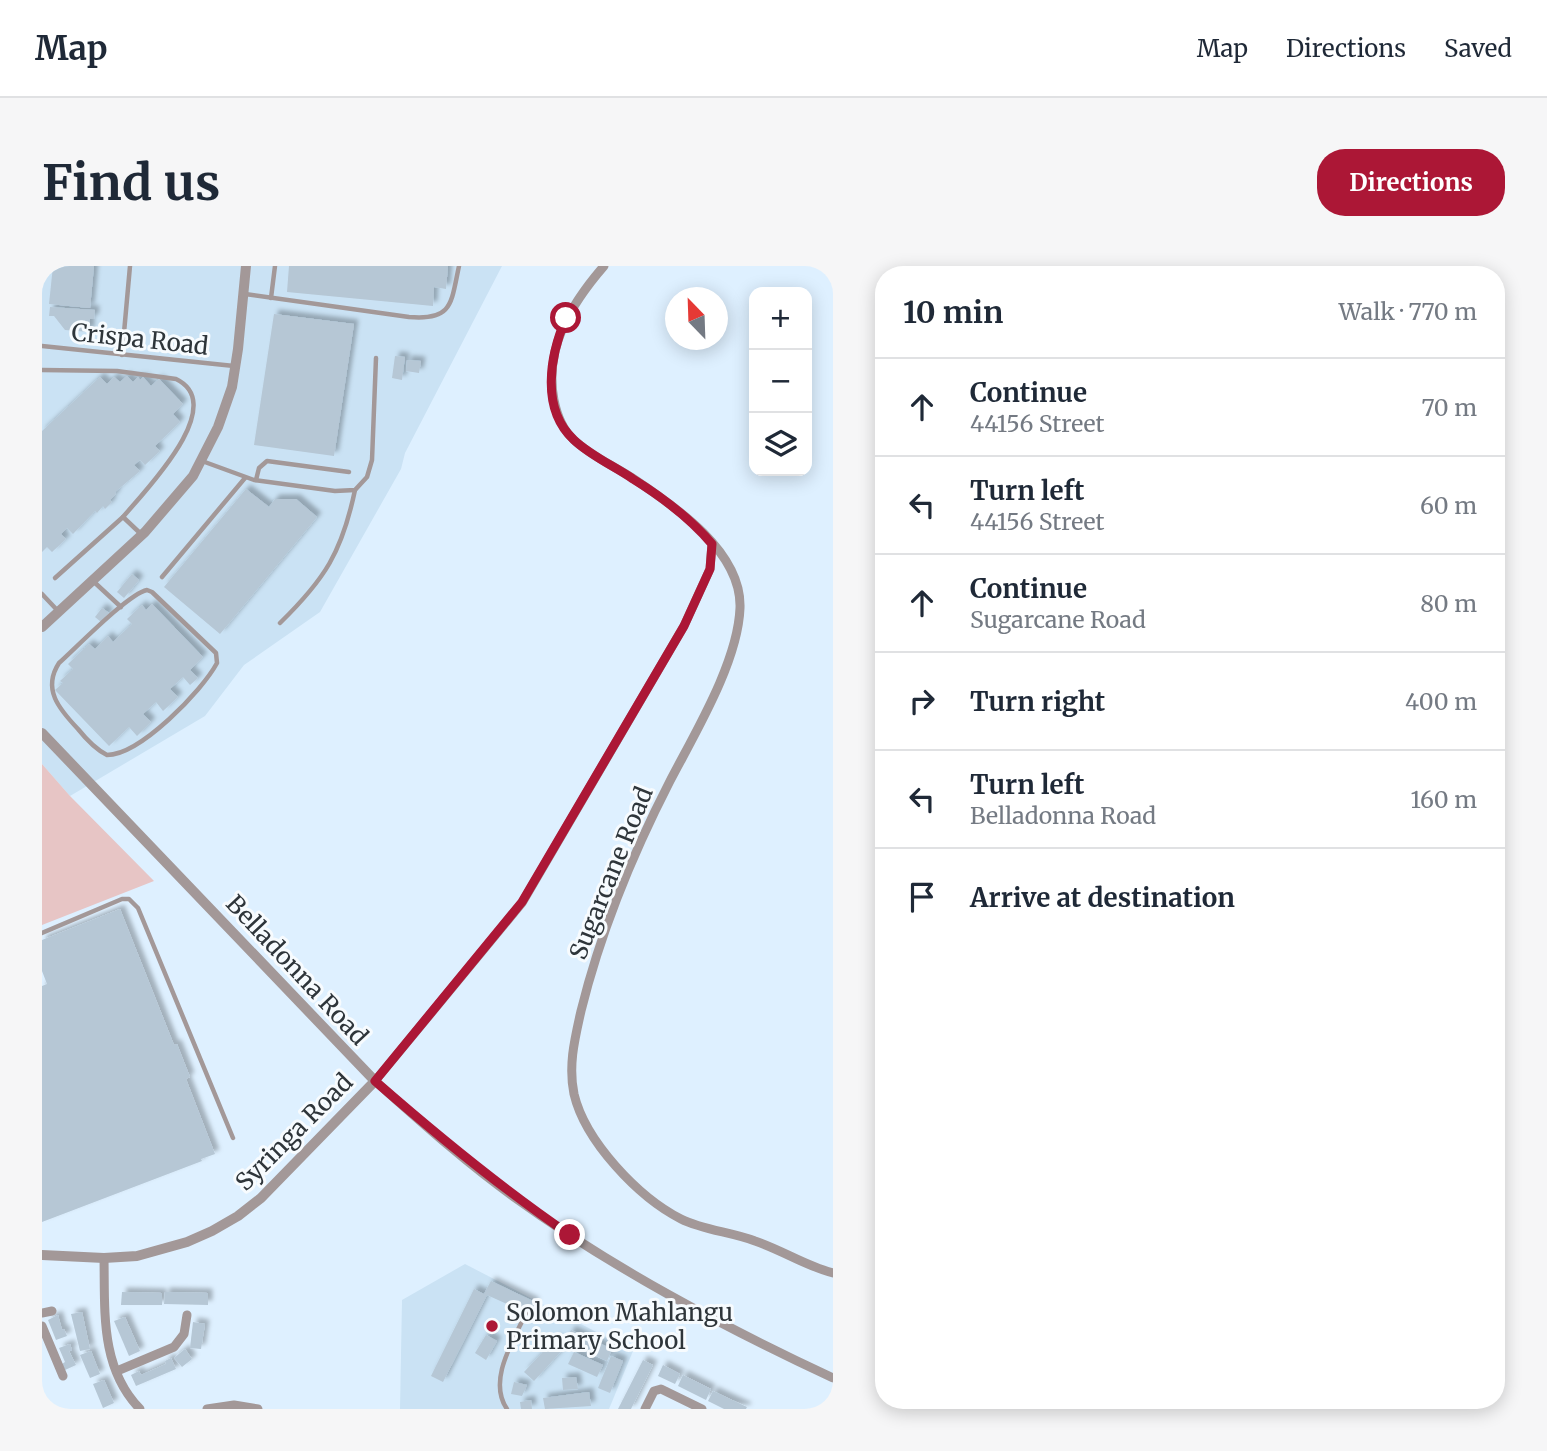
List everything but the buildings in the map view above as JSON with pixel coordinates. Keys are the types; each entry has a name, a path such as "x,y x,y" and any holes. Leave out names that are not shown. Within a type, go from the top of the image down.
{"street":[{"path":"42,626 142,535 193,476 218,427 232,387 246,266"},
{"name":"Sugarcane Road","path":"604,266 566,318 558,337 551,369 552,388 562,423 572,438 634,479 697,526 729,563 739,590 740,608 736,640 721,678 642,836 613,906 590,974 573,1049 571,1073 574,1092 582,1118 595,1142 655,1203 685,1221 754,1240 833,1273"},
{"path":"375,1081 527,894 684,626 710,569 712,544"},
{"name":"Belladonna Road","path":"42,733 316,1022 375,1081 449,1145 512,1195 604,1257 690,1307 833,1378"},
{"name":"Syringa Road","path":"42,1255 104,1258 137,1256 187,1242 238,1216 261,1198 375,1081"},
{"path":"104,1258 105,1332 110,1357 141,1409"},
{"path":"117,1371 174,1347 184,1334 187,1315"},
{"path":"42,1326 63,1376"},
{"path":"645,1409 654,1391 661,1389 702,1409"},
{"path":"207,1409 234,1405 258,1409"}],"lane":[{"path":"122,355 130,266"},
{"path":"271,298 275,266"},
{"path":"244,294 409,317 433,317 440,315 451,302 459,266"},
{"name":"Crispa Road","path":"42,346 235,366"},
{"path":"280,623 303,601 332,563 348,520 355,490 367,477 372,460 376,358"},
{"path":"42,370 117,371 176,379 192,392 194,406 186,437 163,470 123,517 55,578"},
{"path":"201,461 245,478 335,491 355,490"},
{"path":"256,480 259,468 267,461 349,472"},
{"path":"163,576 245,478"},
{"path":"123,517 142,535"},
{"path":"92,580 121,607"},
{"path":"142,591 152,592 216,653 218,660 216,667 165,723 133,746 107,755 93,746 58,708 50,690 55,667 121,607 142,591"},
{"path":"42,594 58,612"},
{"path":"42,933 122,899 133,902 138,908 233,1138"},
{"path":"507,1409 500,1391 500,1376 526,1313"}],"shaded area":[{"path":"42,266 502,266 405,453 401,469 320,612 244,665 205,716 70,796 42,764"},
{"path":"42,764 70,796 154,881 42,925"},
{"name":"Solomon Mahlangu Primary School","path":"465,1264 633,1351 609,1409 400,1409 402,1300"}],"place":[{"name":"Solomon Mahlangu Primary School","path":"492,1326"}],"route":[{"path":"566,318 558,337 551,369 556,408 562,423 572,438 584,448 634,479 697,526 712,544 710,569 684,626 522,902 375,1081 512,1195 570,1235"}]}
